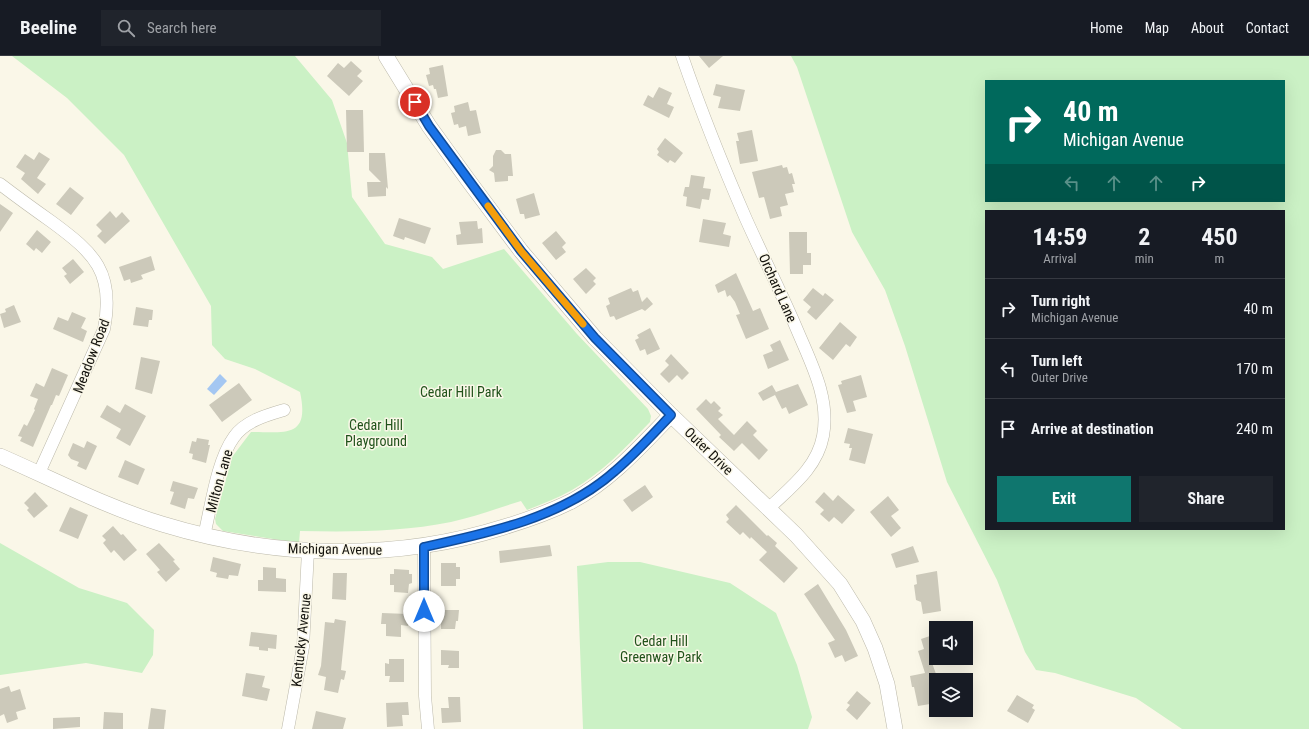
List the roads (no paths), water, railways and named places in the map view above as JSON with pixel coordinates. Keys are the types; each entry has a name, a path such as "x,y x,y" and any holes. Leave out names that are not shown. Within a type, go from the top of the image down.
{"street":[{"name":"Outer Drive","path":"386,56 429,126 521,251 595,338 671,415 712,452 821,560 840,584 863,621 885,676 895,729"},
{"name":"Orchard Lane","path":"682,56 704,118 747,220 820,383 824,401 825,421 823,435 820,448 813,464 801,478 768,509"},
{"name":"Meadow Road","path":"0,184 79,242 93,256 105,284 107,313 104,329 39,473"},
{"name":"Milton Lane","path":"204,536 225,453 234,436 249,424 266,415 284,410"},
{"name":"Michigan Avenue","path":"0,456 117,508 161,524 204,536 262,546 308,551 361,552 424,547 488,532 537,517 572,501 614,472 671,415"},
{"path":"424,547 425,696 428,729"},
{"name":"Kentucky Avenue","path":"288,729 303,647 308,551"}],"water":[{"path":"220,374 227,381 214,395 207,389"}],"park label":[{"name":"Cedar Hill Park","path":"461,392"},
{"name":"Cedar Hill Playground","path":"376,434"},
{"name":"Cedar Hill Greenway Park","path":"661,650"}]}
